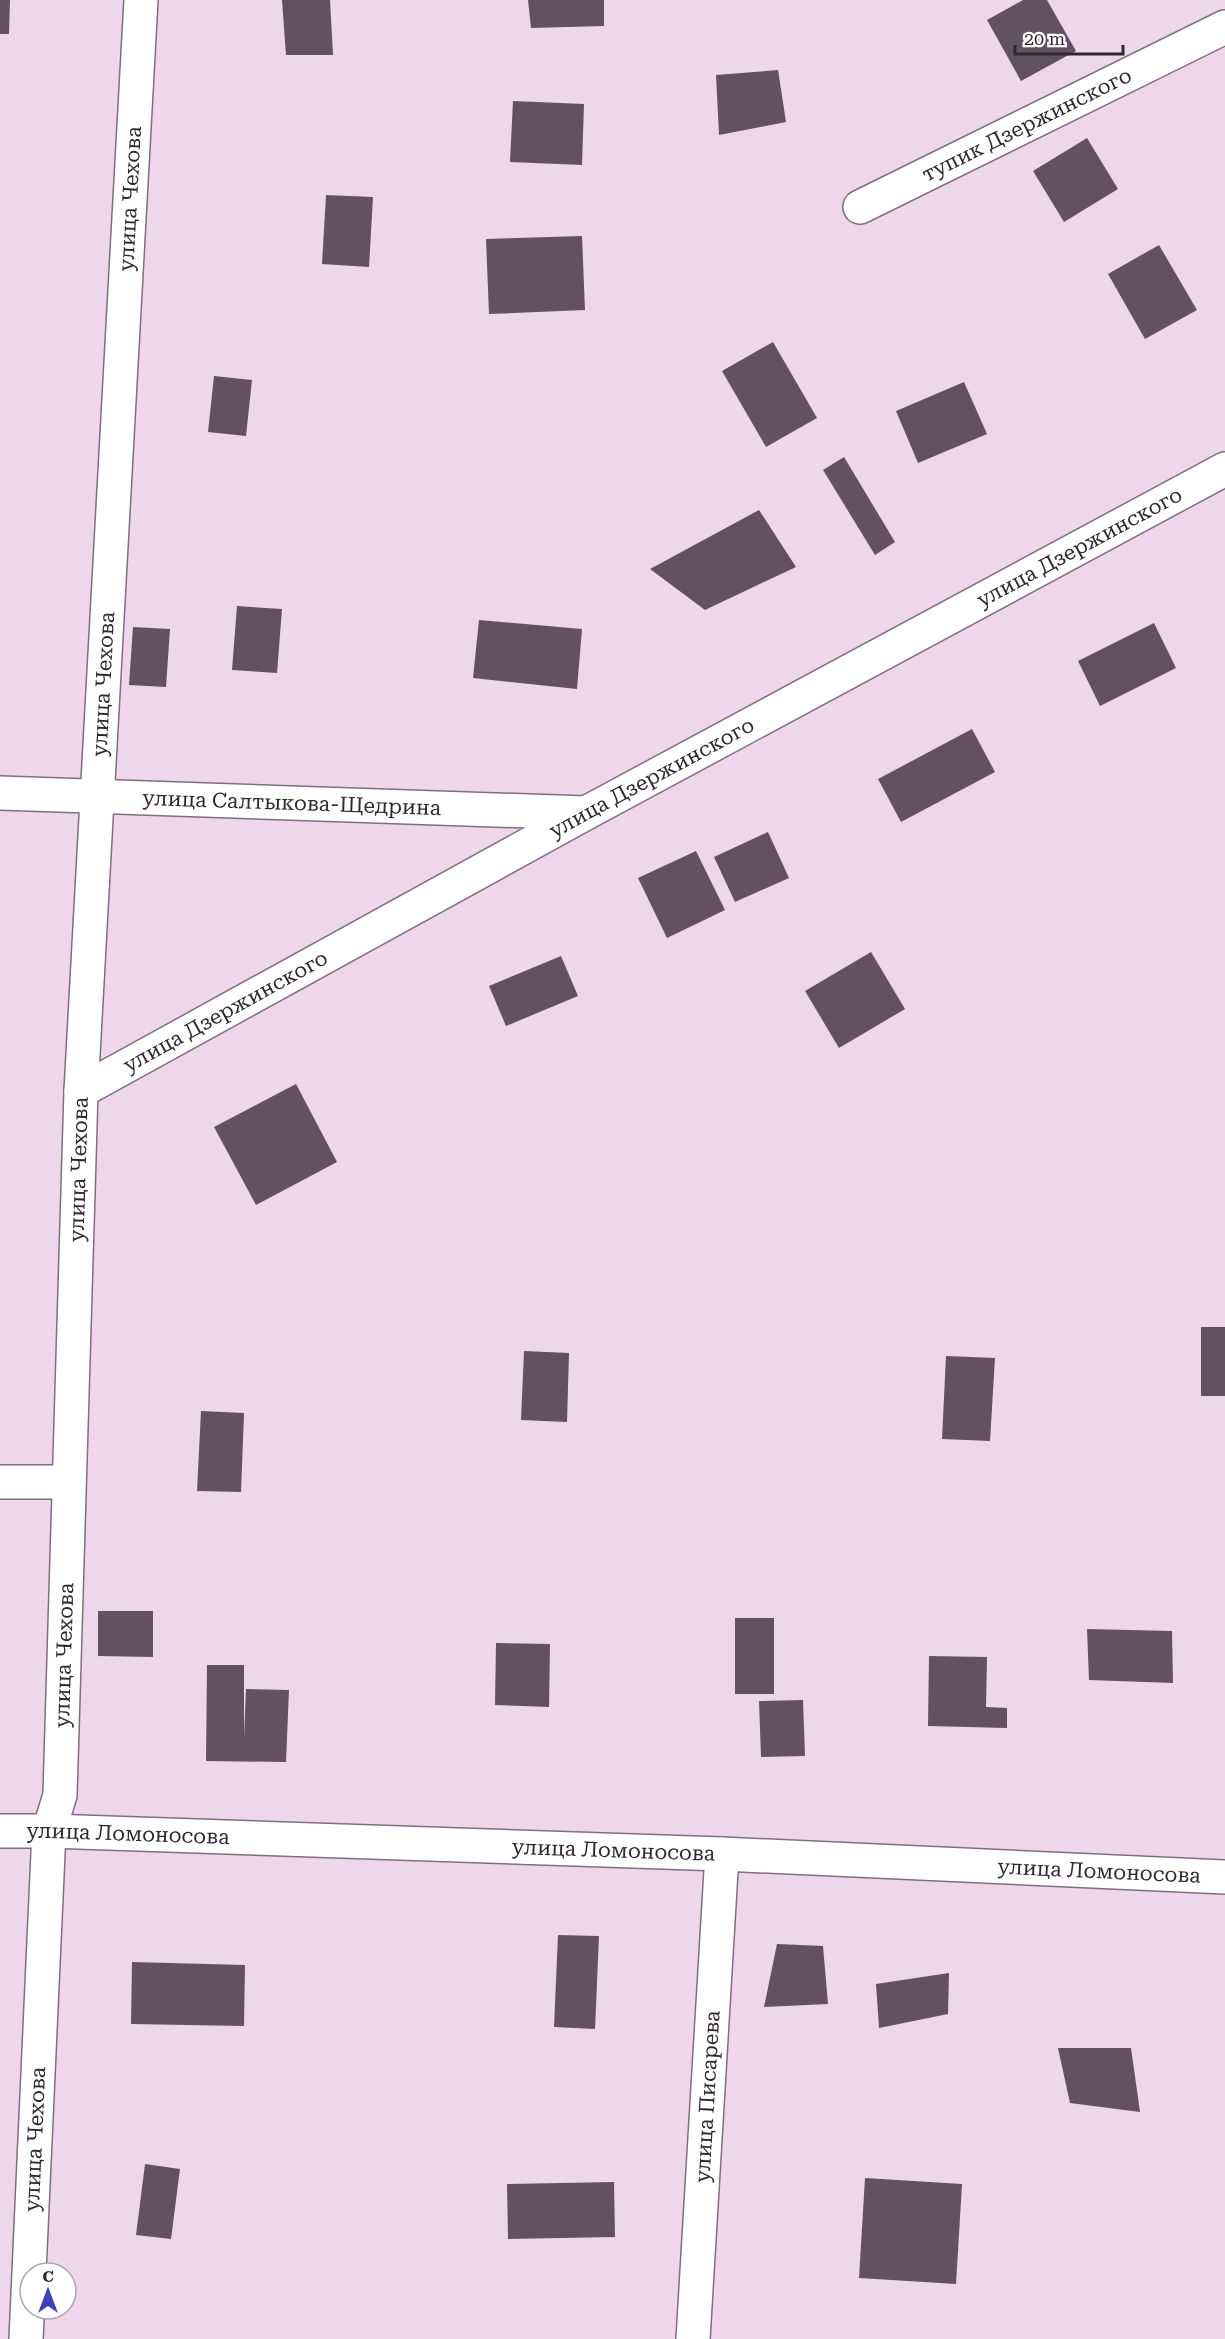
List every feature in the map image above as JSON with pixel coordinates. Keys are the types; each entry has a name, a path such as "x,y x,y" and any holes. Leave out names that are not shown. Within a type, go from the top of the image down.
{"street":[{"name":"улица Чехова","path":"26,2339 50,1831 60,1795 81,1091 141,0"},
{"name":"тупик Дзержинского","path":"860,207 1225,27"},
{"name":"улица Дзержинского","path":"81,1091 586,813 1225,469"},
{"name":"улица Салтыкова-Щедрина","path":"0,793 586,813"},
{"path":"0,1482 68,1482"},
{"name":"улица Ломоносова","path":"0,1831 722,1854 1225,1877"},
{"name":"улица Писарева","path":"693,2339 722,1854"}],"building":[{"path":"0,0 10,0 9,34 0,34"},
{"path":"282,0 330,0 333,55 286,55"},
{"path":"528,0 604,0 604,26 531,28"},
{"path":"1023,0 1047,0 1076,51 1021,81 987,20"},
{"path":"778,70 786,122 719,135 716,75"},
{"path":"513,101 584,104 582,165 510,162"},
{"path":"1087,138 1118,189 1064,222 1033,171"},
{"path":"326,195 373,197 369,267 322,264"},
{"path":"582,236 585,310 489,314 486,239"},
{"path":"1159,245 1197,310 1145,339 1108,274"},
{"path":"773,342 817,418 766,447 722,371"},
{"path":"214,376 252,380 246,436 208,432"},
{"path":"964,382 987,434 918,463 896,411"},
{"path":"844,457 895,542 875,555 823,470"},
{"path":"759,510 796,567 705,610 650,569"},
{"path":"237,606 282,609 277,673 232,670"},
{"path":"479,620 582,629 577,689 473,678"},
{"path":"1154,623 1176,668 1100,706 1078,661"},
{"path":"133,627 170,629 166,687 129,685"},
{"path":"972,729 995,772 901,822 878,779"},
{"path":"768,832 789,878 735,902 714,857"},
{"path":"696,851 725,910 667,938 638,878"},
{"path":"871,952 905,1009 839,1048 805,991"},
{"path":"561,956 578,996 506,1026 489,986"},
{"path":"296,1084 337,1162 256,1205 214,1127"},
{"path":"1201,1327 1225,1327 1225,1396 1201,1396"},
{"path":"524,1351 569,1353 567,1422 521,1420"},
{"path":"946,1356 995,1358 990,1441 942,1439"},
{"path":"201,1411 244,1413 241,1492 197,1491"},
{"path":"98,1611 153,1611 153,1657 98,1656"},
{"path":"735,1618 774,1618 774,1694 735,1694"},
{"path":"1087,1629 1172,1631 1173,1683 1089,1680"},
{"path":"496,1643 550,1644 549,1707 495,1705"},
{"path":"929,1656 987,1657 986,1707 1007,1708 1007,1728 928,1726"},
{"path":"207,1665 244,1665 244,1738 246,1689 289,1690 286,1762 206,1761"},
{"path":"803,1700 805,1756 761,1757 759,1701"},
{"path":"558,1935 599,1936 595,2029 554,2027"},
{"path":"777,1944 823,1946 828,2004 764,2007"},
{"path":"132,1962 245,1965 244,2026 131,2024"},
{"path":"949,1973 948,2014 879,2028 876,1984"},
{"path":"1058,2048 1131,2048 1140,2112 1070,2103"},
{"path":"145,2164 180,2169 171,2239 136,2235"},
{"path":"865,2178 962,2184 956,2284 859,2278"},
{"path":"614,2182 615,2237 508,2239 507,2184"}]}
